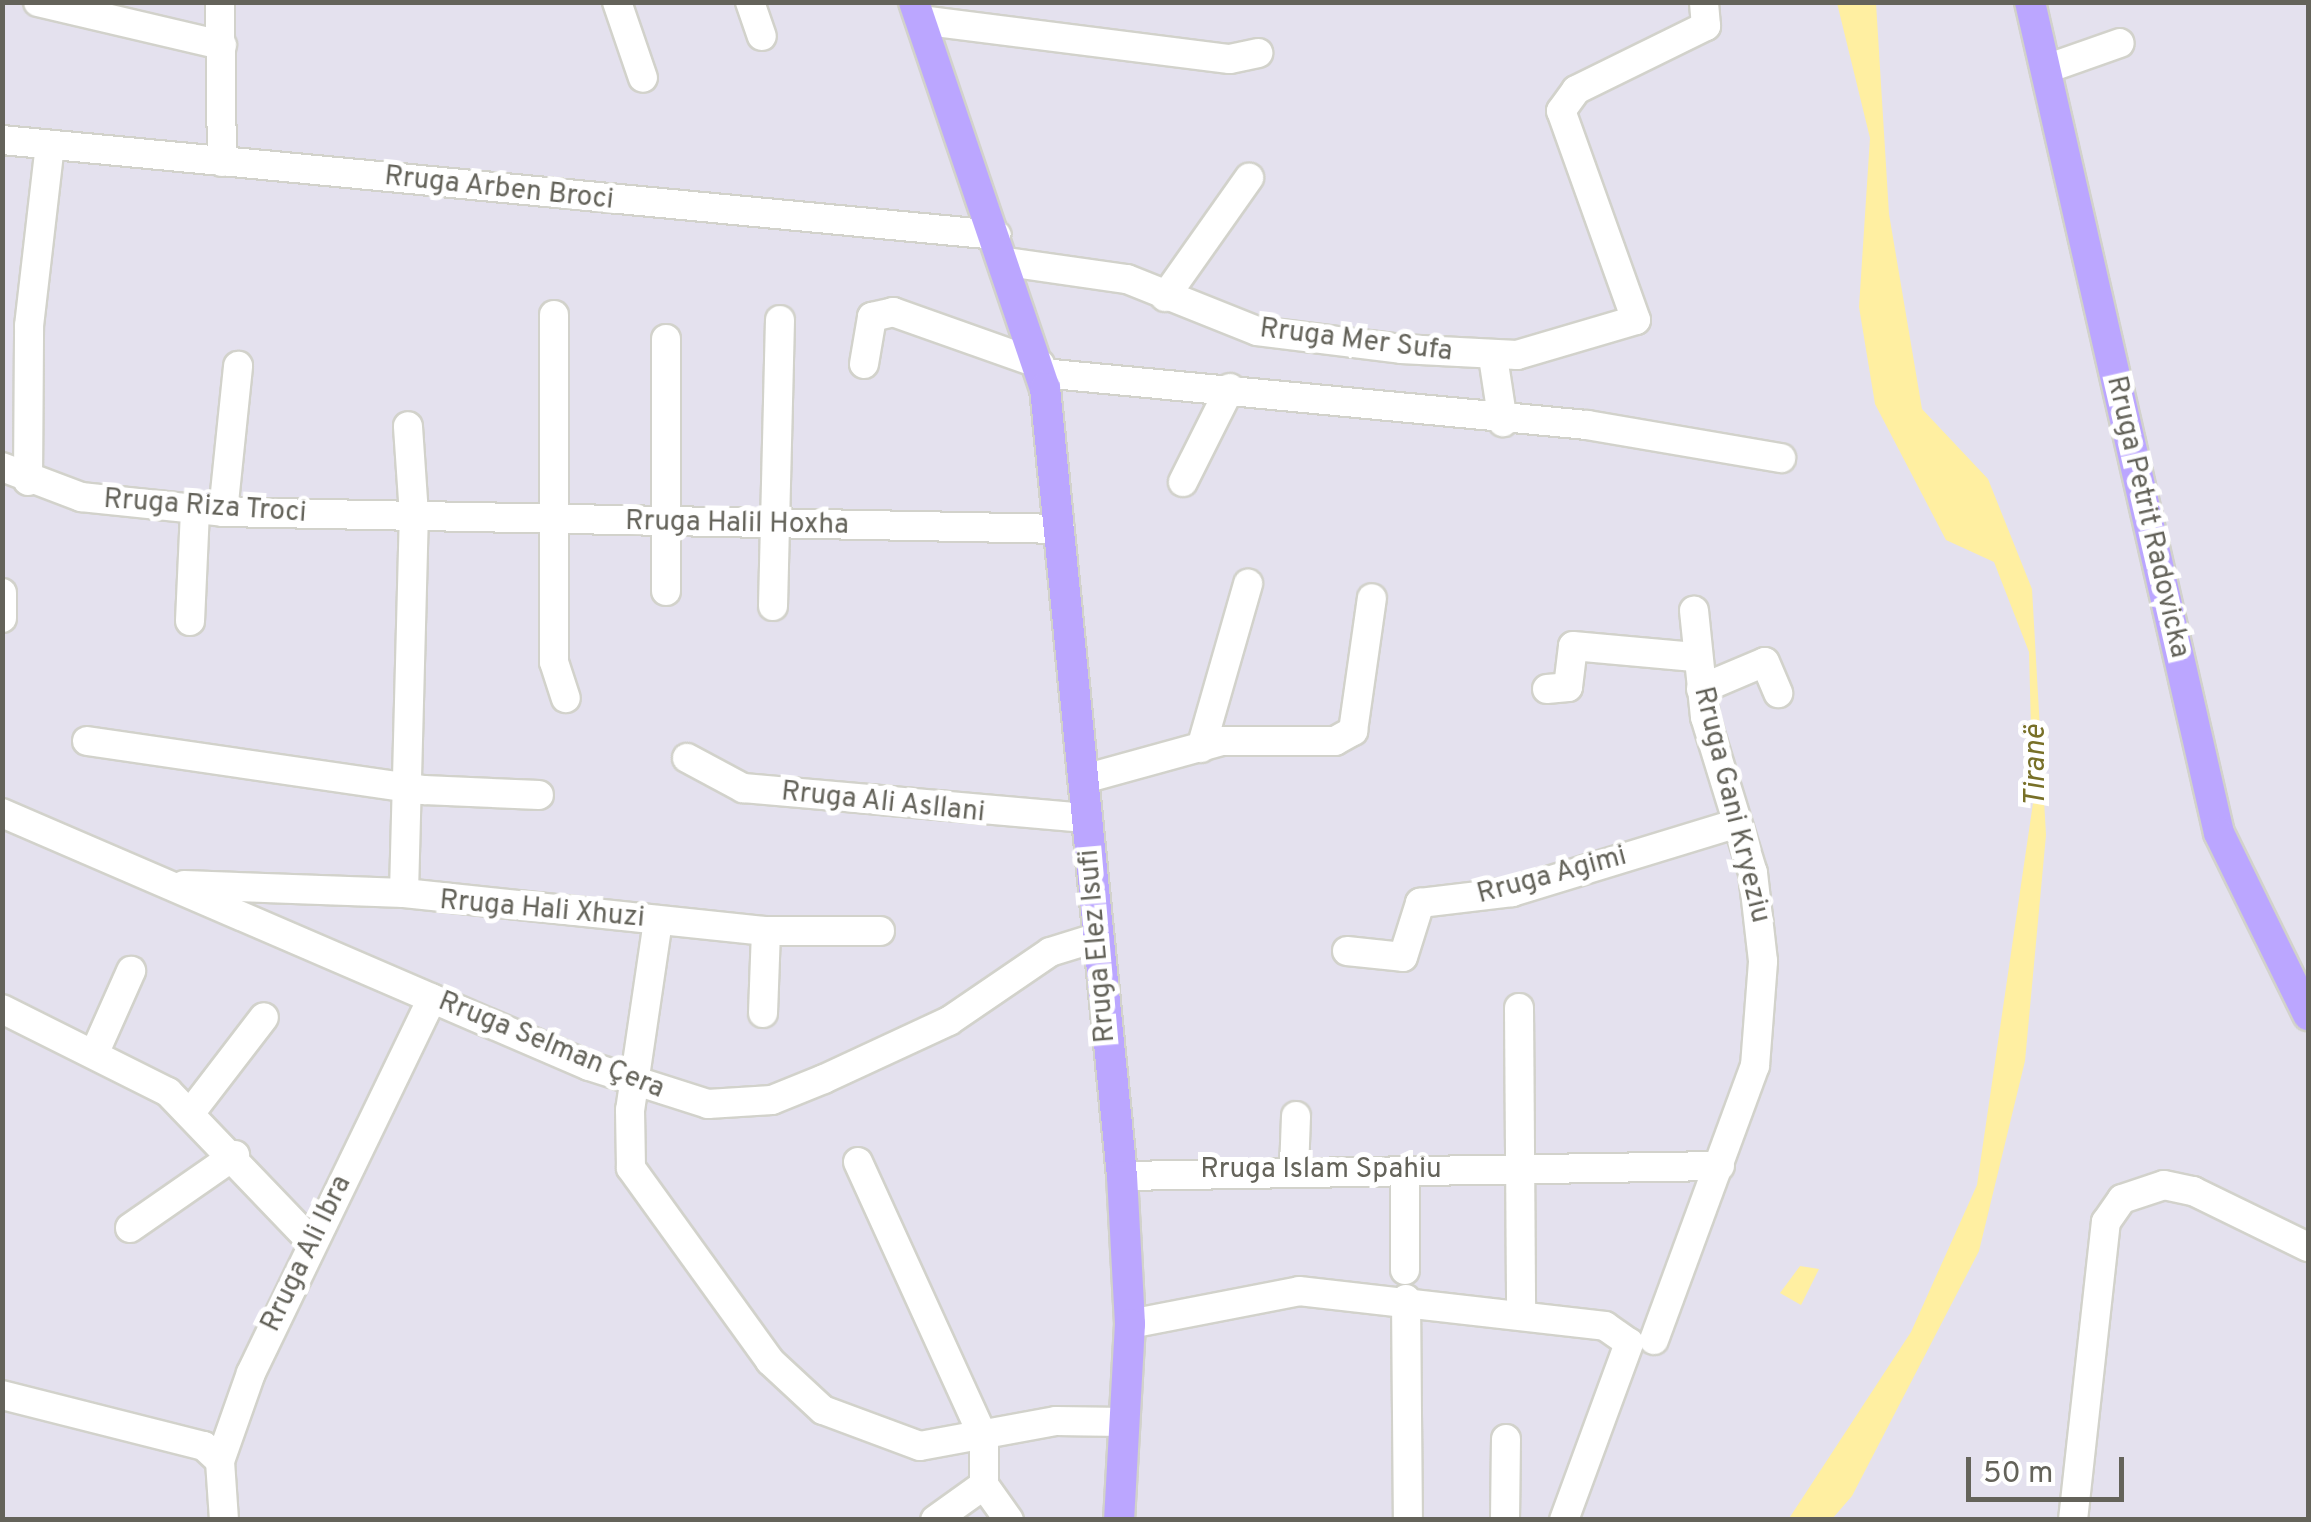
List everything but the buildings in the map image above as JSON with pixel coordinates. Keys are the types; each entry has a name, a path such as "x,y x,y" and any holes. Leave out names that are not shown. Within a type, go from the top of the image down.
{"main road":[{"name":"Rruga Petrit Radovicka","path":"2030,2 2218,833 2308,1015"},
{"name":"Rruga Elez Isufi","path":"917,11 1041,368 1084,780 1095,938 1122,1176 1130,1324 1119,1520"}],"street":[{"path":"38,2 91,8 222,45"},
{"path":"220,2 222,162"},
{"path":"618,2 643,78"},
{"path":"750,2 762,36"},
{"name":"Rruga Mer Sufa","path":"1001,249 1128,279 1257,331 1493,357 1636,320 1561,111 1576,90 1706,26 1704,2"},
{"path":"917,11 1230,58 1258,53"},
{"path":"2046,69 2120,43"},
{"name":"Rruga Arben Broci","path":"2,140 1001,249"},
{"path":"9,474 50,145"},
{"path":"1165,297 1248,178"},
{"path":"864,364 872,317 894,312 1041,368 1503,422 1587,425 1781,458"},
{"path":"554,315 554,662 566,698"},
{"path":"774,606 780,320"},
{"path":"666,340 666,591"},
{"name":"Rruga Mer Sufa","path":"1493,357 1503,422"},
{"path":"223,512 238,366"},
{"path":"1182,482 1230,388"},
{"path":"404,893 414,515 408,426"},
{"name":"Rruga Riza Troci","path":"9,474 81,497 195,510 414,515"},
{"path":"190,622 195,510"},
{"name":"Rruga Halil Hoxha","path":"414,515 554,523 776,522 1060,529"},
{"path":"1200,748 1248,584"},
{"path":"2,593 2,618"},
{"path":"1084,780 1200,748 1335,740 1353,732 1372,598"},
{"name":"Rruga Gani Kryeziu","path":"1564,1520 1652,1341 1755,1066 1764,961 1760,902 1734,824 1701,689 1695,657 1694,611"},
{"path":"1547,689 1568,686 1573,646 1695,657"},
{"path":"1701,689 1765,662 1778,693"},
{"path":"87,740 408,785 538,794"},
{"name":"Rruga Ali Asllani","path":"687,758 743,788 1086,818"},
{"name":"Rruga Selman Çera","path":"2,813 634,1082 708,1104 772,1100 925,1034 1024,966 1095,938"},
{"name":"Rruga Agimi","path":"1347,951 1403,957 1420,903 1512,892 1734,824"},
{"name":"Rruga Hali Xhuzi","path":"176,886 404,893 658,921 634,1082 631,1168 770,1361 823,1410 888,1440 984,1439 1056,1421 1123,1422"},
{"path":"658,921 766,931 880,931"},
{"path":"763,1013 766,931"},
{"path":"95,1052 131,970"},
{"name":"Rruga Ali Ibra","path":"224,1520 220,1461 309,1239 432,998"},
{"path":"1519,1008 1521,1314"},
{"path":"2,1009 95,1052 192,1111 309,1239"},
{"path":"192,1111 264,1017"},
{"path":"1294,1171 1296,1116"},
{"path":"130,1228 235,1155"},
{"path":"858,1162 984,1439 984,1485 1008,1520"},
{"name":"Rruga Islam Spahiu","path":"1122,1176 1720,1166"},
{"path":"1405,1172 1406,1270"},
{"path":"2073,1520 2106,1222 2122,1199 2164,1185 2193,1190 2308,1247"},
{"path":"1130,1324 1299,1291 1406,1299 1606,1326 1652,1341"},
{"path":"1406,1299 1408,1520"},
{"path":"2,1395 204,1446 220,1461"},
{"path":"1504,1520 1506,1439"},
{"path":"934,1520 984,1485"}],"water":[{"name":"Tiranë","path":"1837,3 1876,3 1889,214 1922,409 1988,479 2032,589 2046,835 2025,1061 1979,1251 1852,1496 1832,1519 1788,1520 1911,1332 1977,1185 2033,803 2029,652 1994,562 1946,540 1875,404 1859,307 1870,138"},
{"path":"1800,1266 1819,1269 1801,1305 1780,1293"}]}
